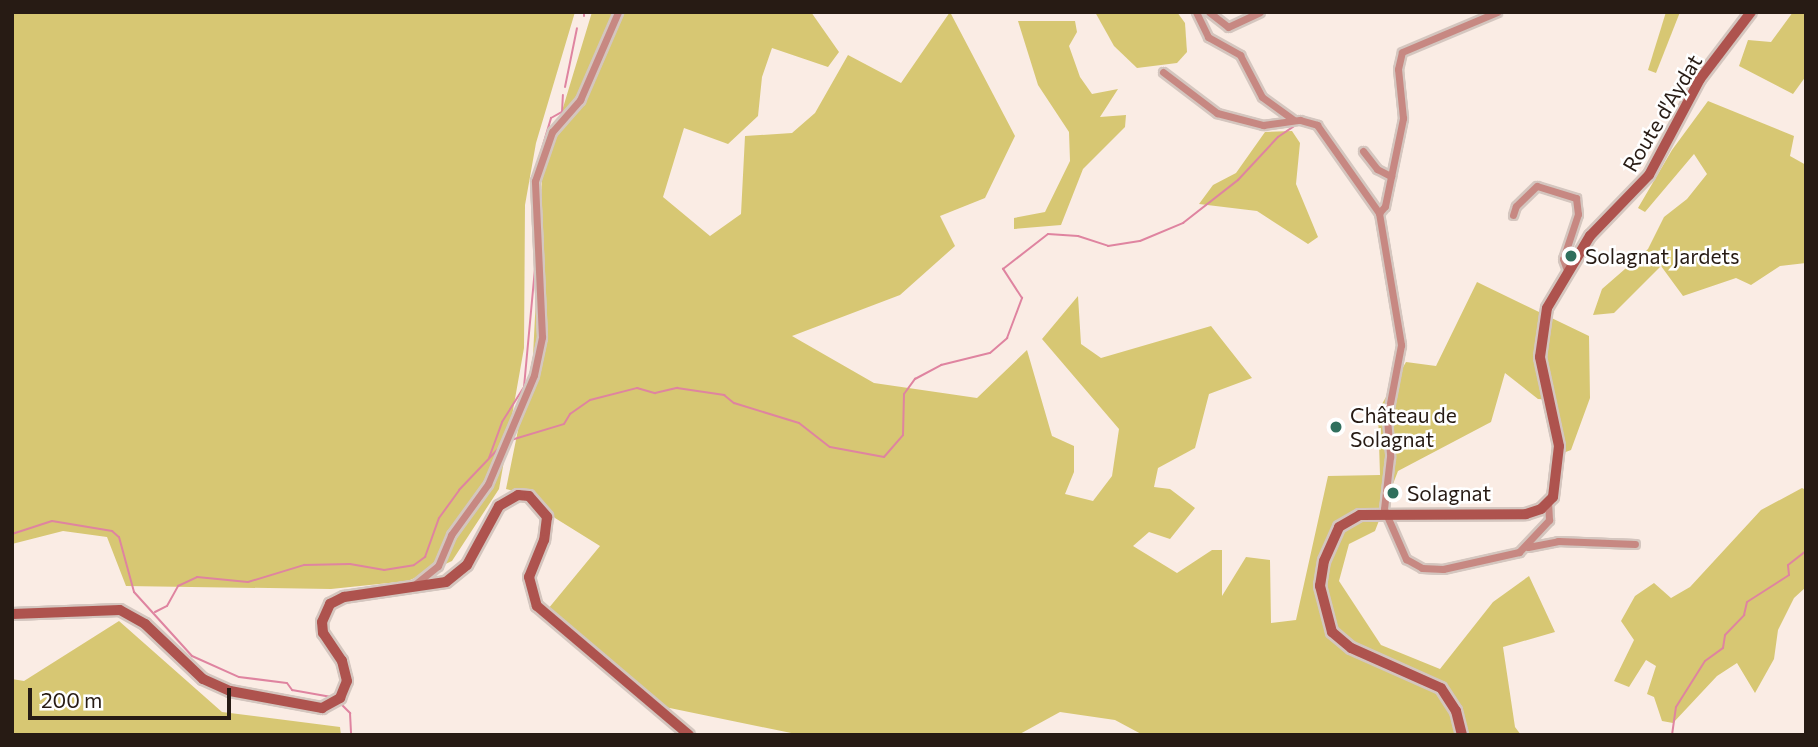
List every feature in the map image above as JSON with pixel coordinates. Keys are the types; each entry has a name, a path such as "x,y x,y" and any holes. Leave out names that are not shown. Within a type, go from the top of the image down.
{"main road":[{"name":"Route d'Aydat","path":"1548,502 1558,480 1559,446 1540,341 1546,308 1590,236 1649,175 1700,79 1751,12"},
{"path":"12,614 120,610 145,624 203,679 230,691 298,706 330,706 340,698 347,671 323,633 324,613 344,597 435,586 457,575 467,565 499,506 518,495 529,496 547,517 544,540 529,577 537,607 689,735"},
{"path":"1462,735 1456,711 1441,688 1351,648 1332,632 1320,586 1333,539 1346,521 1385,512 1520,515 1548,502"}],"street":[{"path":"409,590 438,566 451,535 488,484 534,374 542,337 535,181 552,132 580,100 618,12"},
{"path":"1196,12 1208,37 1240,55 1262,97 1295,120 1317,125 1379,213 1401,345 1387,419 1390,457 1385,512 1399,549 1422,568 1493,561 1528,548 1558,541 1635,544"},
{"path":"1209,12 1228,27 1260,12"},
{"path":"1379,213 1391,176 1403,118 1398,69 1402,52 1497,12"},
{"path":"1163,72 1217,113 1275,126 1295,120"},
{"path":"1363,151 1377,169 1391,176"},
{"path":"1513,215 1516,206 1537,186 1576,198 1578,214 1563,259 1567,270"},
{"path":"1528,548 1549,520 1548,502"}],"shaded area":[{"path":"12,12 575,12 536,143 525,205 524,348 499,489 452,561 408,581 331,589 126,586 107,537 63,531 12,544"},
{"path":"592,12 811,12 839,52 828,67 772,48 762,77 758,116 728,144 684,128 663,197 710,236 741,214 745,136 792,133 815,113 848,55 901,83 950,12 1015,136 985,198 940,216 955,246 900,295 792,336 874,383 977,398 1027,350 1052,436 1074,446 1074,472 1065,494 1093,501 1112,476 1119,429 1042,339 1078,296 1081,344 1101,358 1211,326 1252,378 1209,394 1195,448 1158,468 1154,487 1170,489 1195,508 1170,539 1149,532 1133,546 1177,573 1212,550 1222,550 1222,596 1246,557 1270,560 1271,623 1296,620 1328,476 1380,475 1378,411 1406,362 1436,366 1477,282 1589,336 1590,398 1571,450 1563,453 1553,400 1538,399 1505,373 1491,422 1398,471 1375,531 1349,544 1339,581 1381,645 1440,669 1493,602 1529,576 1555,632 1503,647 1515,727 1521,735 1143,735 1115,720 1060,712 1018,735 801,735 660,706 548,609 600,546 555,518 536,497 506,489 533,356 542,177"},
{"path":"1095,12 1177,12 1185,23 1187,52 1177,63 1137,68 1114,46"},
{"path":"1666,12 1680,12 1656,73 1648,70"},
{"path":"1793,12 1806,12 1806,76 1793,94 1739,66 1748,40 1771,42"},
{"path":"1018,21 1075,21 1077,32 1069,46 1080,77 1092,94 1118,89 1100,117 1126,115 1125,127 1083,169 1061,225 1014,229 1014,218 1045,212 1070,161 1069,132 1038,85"},
{"path":"1708,101 1794,136 1790,156 1806,165 1806,263 1780,266 1751,285 1736,278 1683,296 1661,266 1614,313 1593,315 1602,289 1648,249 1664,217 1687,199 1707,174 1694,154 1645,212 1638,208 1672,150"},
{"path":"1292,131 1300,143 1296,184 1318,237 1308,244 1257,211 1199,204 1213,185 1236,173 1265,132"},
{"path":"1802,488 1806,490 1806,587 1794,598 1778,630 1774,659 1755,693 1737,663 1717,676 1673,723 1662,721 1654,697 1647,694 1656,666 1646,660 1629,687 1614,681 1634,640 1621,621 1635,596 1654,583 1671,598 1690,587 1761,510"},
{"path":"119,621 222,712 340,727 341,735 12,735 12,679 24,681"}],"waterway":[{"path":"565,87 577,28"},
{"path":"538,162 551,118 562,112 563,95"},
{"path":"511,440 564,424 570,414 590,400 637,388 655,393 677,388 724,395 734,403 799,423 830,447 884,457 903,435 904,394 915,379 941,365 990,353 1007,338 1022,298 1003,269 1048,234 1078,236 1108,246 1140,241 1183,223 1238,180 1278,137 1296,125"},
{"path":"534,224 535,259"},
{"path":"489,458 502,422 524,387 535,268"},
{"path":"155,612 167,606 178,586 197,577 248,582 304,565 350,564 384,570 414,565 425,557 439,518 459,490 498,449"},
{"path":"12,534 52,521 112,531 119,537 134,592 192,656 239,677 287,683 292,690 331,697"},
{"path":"1672,735 1676,707 1705,661 1723,648 1725,635 1744,615 1747,602 1789,575 1788,565 1806,551"},
{"path":"339,702 350,713 351,735"}],"place":[{"name":"Solagnat Jardets","path":"1571,256"},
{"name":"Château de Solagnat","path":"1336,427"},
{"name":"Solagnat","path":"1393,493"}]}
